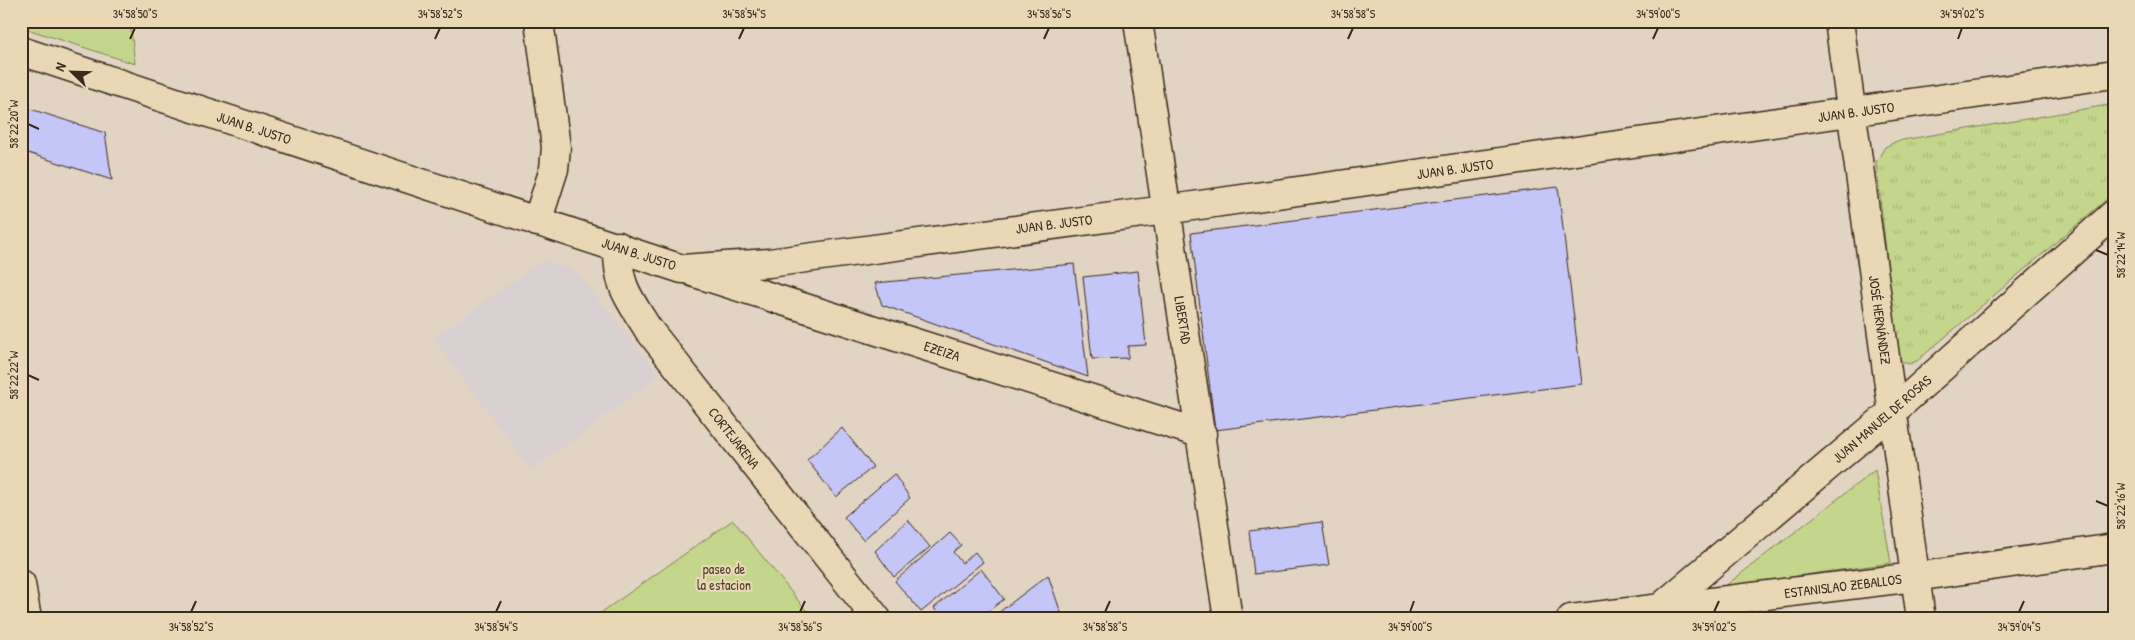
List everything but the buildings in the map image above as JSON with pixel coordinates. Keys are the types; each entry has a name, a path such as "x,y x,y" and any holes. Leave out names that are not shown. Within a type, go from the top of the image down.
{"street":[{"path":"537,222 554,169 556,147 538,21"},
{"name":"LIBERTAD","path":"1138,21 1165,210 1202,434 1228,619"},
{"name":"JOSÉ HERNÁNDEZ","path":"1839,21 1921,619"},
{"name":"JUAN B. JUSTO","path":"21,51 537,222 618,246 682,269 769,263 1165,210 2114,74"},
{"name":"JUAN MANUEL DE ROSAS","path":"1652,614 1892,412 2114,214"},
{"name":"CORTEJARENA","path":"618,246 618,267 622,288 648,329 876,619"},
{"name":"EZEIZA","path":"682,269 1202,434"},
{"name":"ESTANISLAO ZEBALLOS","path":"1571,619 1652,614 2114,548"},
{"path":"21,584 27,619"}],"shaded area":[{"path":"544,260 575,271 660,375 532,470 433,338"}],"green space":[{"path":"21,21 130,21 135,64 21,27"},
{"path":"2114,104 2114,193 1917,361 1909,364 1901,361 1898,356 1876,162 1885,147 1897,141"},
{"path":"1875,470 1891,563 1725,586"},
{"name":"paseo de la estacion","path":"733,520 813,619 592,619"}]}
